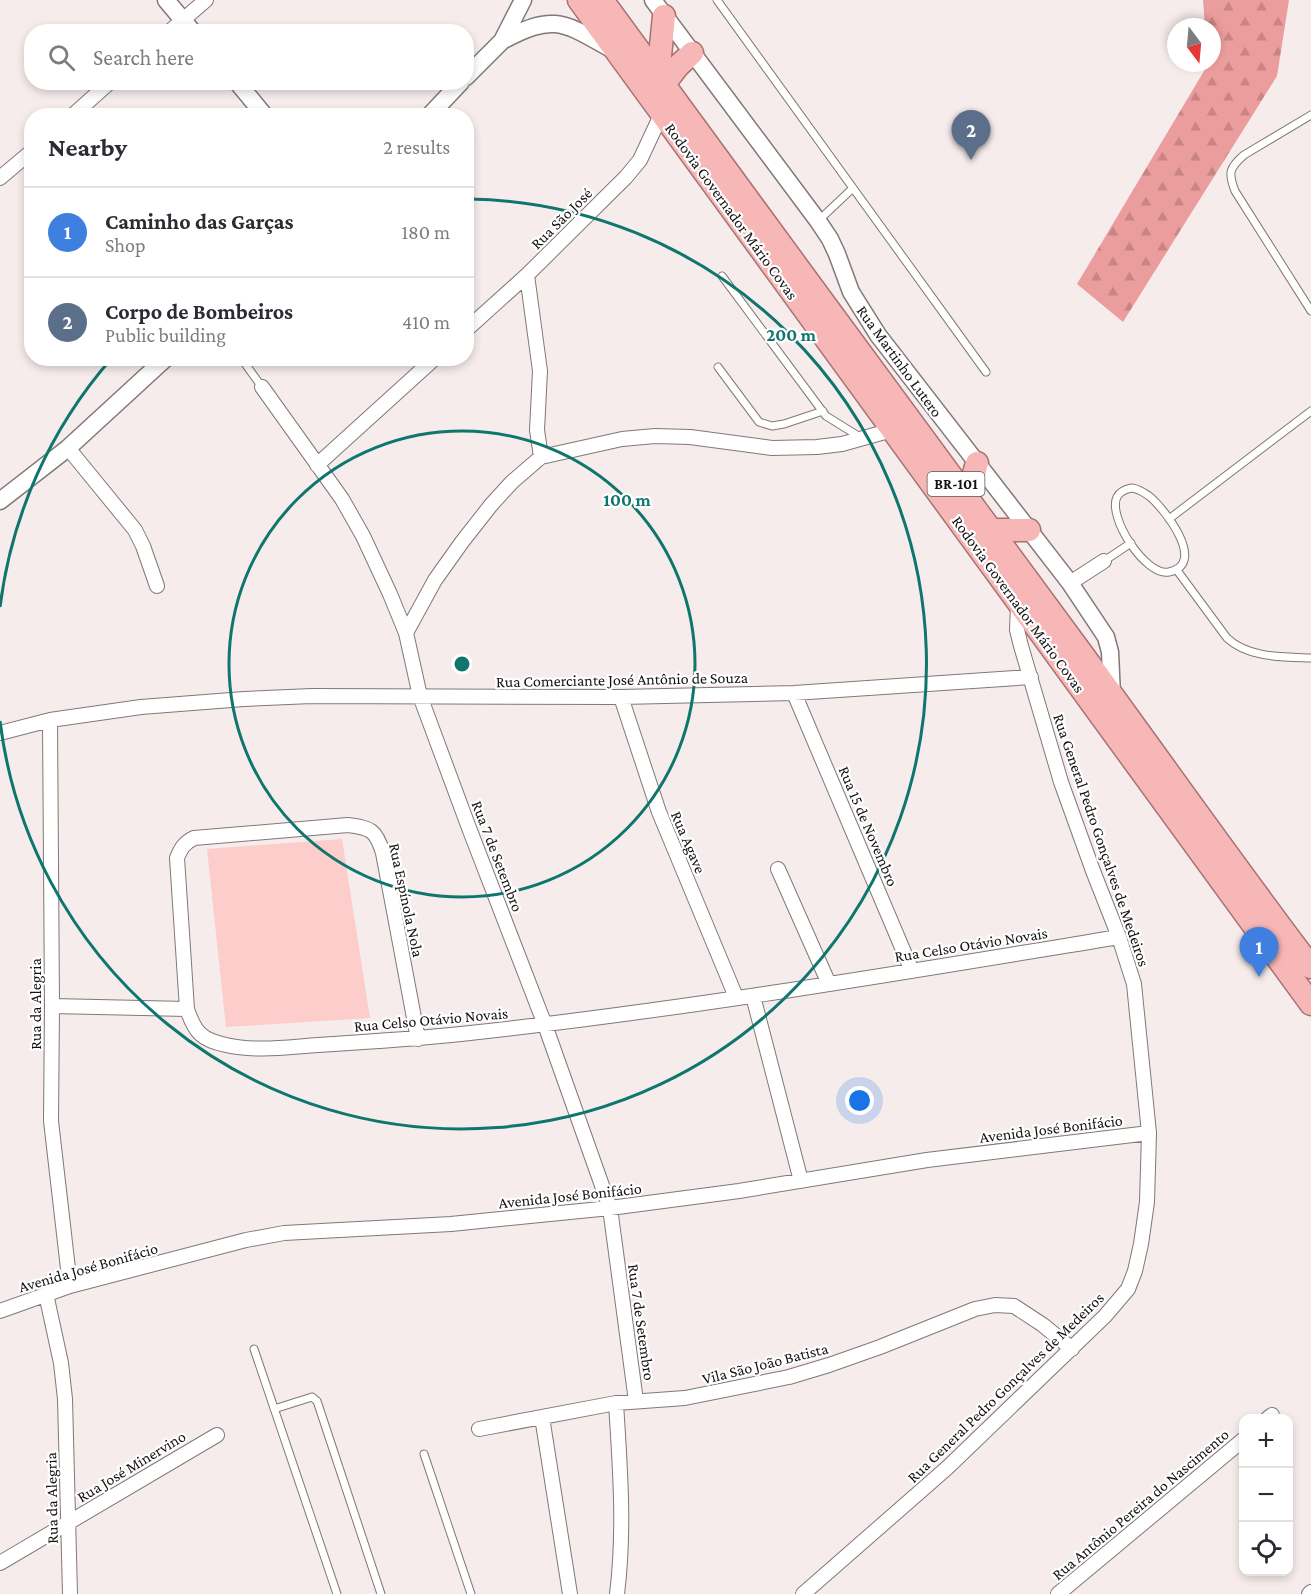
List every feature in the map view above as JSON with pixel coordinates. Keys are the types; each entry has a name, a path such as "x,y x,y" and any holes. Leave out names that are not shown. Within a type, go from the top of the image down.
{"highway":[{"name":"Rodovia Governador Mário Covas","path":"579,0 1311,1004"},
{"name":"Rodovia Governador Mário Covas","path":"602,0 1311,968"},
{"path":"659,8 661,80"},
{"path":"661,80 692,53"},
{"path":"967,498 977,463"},
{"path":"989,530 1029,530"}],"street":[{"path":"166,0 187,24"},
{"path":"189,24 206,0"},
{"path":"502,40 518,5"},
{"name":"Rua Martinho Lutero","path":"659,8 818,221 830,239 851,292 863,313 907,374 1070,583 1106,637 1110,652 1112,696"},
{"path":"474,69 502,40 539,24 557,23 574,28 617,52"},
{"path":"81,108 101,90"},
{"path":"244,90 259,108"},
{"path":"437,108 453,90"},
{"name":"Rua São José","path":"474,323 527,275 626,177 640,160 661,115"},
{"path":"0,178 24,158"},
{"path":"527,275 540,371 537,430 541,457"},
{"path":"0,501 68,448 157,366"},
{"path":"317,465 426,366"},
{"name":"Rua 7 de Setembro","path":"262,387 342,499 363,536 406,633 420,696 545,1025 610,1208 636,1401"},
{"path":"406,633 435,580 462,542 512,482 541,457 622,440 655,436 690,437 772,448 817,447 842,444 892,430"},
{"path":"68,448 135,530 157,586"},
{"path":"1070,583 1104,561"},
{"name":"Rua General Pedro Gonçalves de Medeiros","path":"803,1594 947,1468 1072,1349 1128,1289 1141,1244 1147,1202 1149,1133 1134,984 1119,937 1061,782 1017,630 1018,603"},
{"name":"Rua Comerciante José Antônio de Souza","path":"0,733 50,720 141,707 244,699 312,696 621,697 794,693 1031,678"},
{"name":"Rua 15 de Novembro","path":"794,693 912,971"},
{"name":"Rua Agave","path":"621,697 659,812 736,997"},
{"name":"Rua da Alegria","path":"50,720 51,1121 70,1286"},
{"name":"Rua Espínola Nola","path":"187,1009 177,858 186,842 194,838 348,825 364,827 373,832 379,840 418,1039"},
{"path":"778,869 829,984"},
{"name":"Rua Celso Otávio Novais","path":"187,1009 192,1025 198,1034 209,1041 228,1046 259,1049 418,1039 545,1025 753,996 1119,937"},
{"path":"753,996 801,1181"},
{"path":"52,1006 187,1009"},
{"name":"Avenida José Bonifácio","path":"0,1311 70,1286 246,1240 284,1233 451,1224 610,1208 801,1181 927,1160 1149,1133"},
{"name":"Rua da Alegria","path":"46,1294 61,1363 65,1399 70,1594"},
{"name":"Vila São João Batista","path":"479,1429 616,1403 685,1398 789,1377 880,1347 975,1309 995,1305 1014,1306 1072,1349"},
{"path":"616,1403 622,1514 621,1564 617,1594"},
{"path":"542,1417 570,1594"},
{"name":"Rua José Minervino","path":"0,1563 217,1435"},
{"name":"Rua Antônio Pereira do Nascimento","path":"1058,1594 1239,1443"}],"lane":[{"path":"717,0 986,372"},
{"path":"1311,115 1244,154 1231,169 1230,178 1235,191 1311,311"},
{"path":"818,221 854,188"},
{"path":"722,276 826,416 863,438"},
{"name":"Rua 7 de Setembro","path":"247,366 262,387"},
{"path":"718,367 759,422 772,426 784,424 823,411"},
{"path":"1169,519 1311,411"},
{"path":"1132,488 1140,490 1150,497 1169,519 1183,541 1185,557 1176,569 1162,573 1139,556 1125,534 1116,512 1115,503 1118,495 1132,488"},
{"path":"1104,561 1131,543"},
{"path":"1176,569 1227,638 1234,644 1252,652 1289,658 1311,658"},
{"path":"254,1349 337,1594"},
{"path":"274,1409 312,1397 317,1401 381,1594"},
{"path":"424,1454 471,1594"}],"shaded area":[{"path":"342,839 370,1018 226,1027 207,849"}],"green space":[{"path":"1203,0 1289,0 1277,76 1123,322 1077,284 1203,72 1221,72 1221,18 1204,18"}],"place":[{"name":"Corpo de Bombeiros","path":"971,160"},
{"name":"Caminho das Garças","path":"1259,977"}]}
